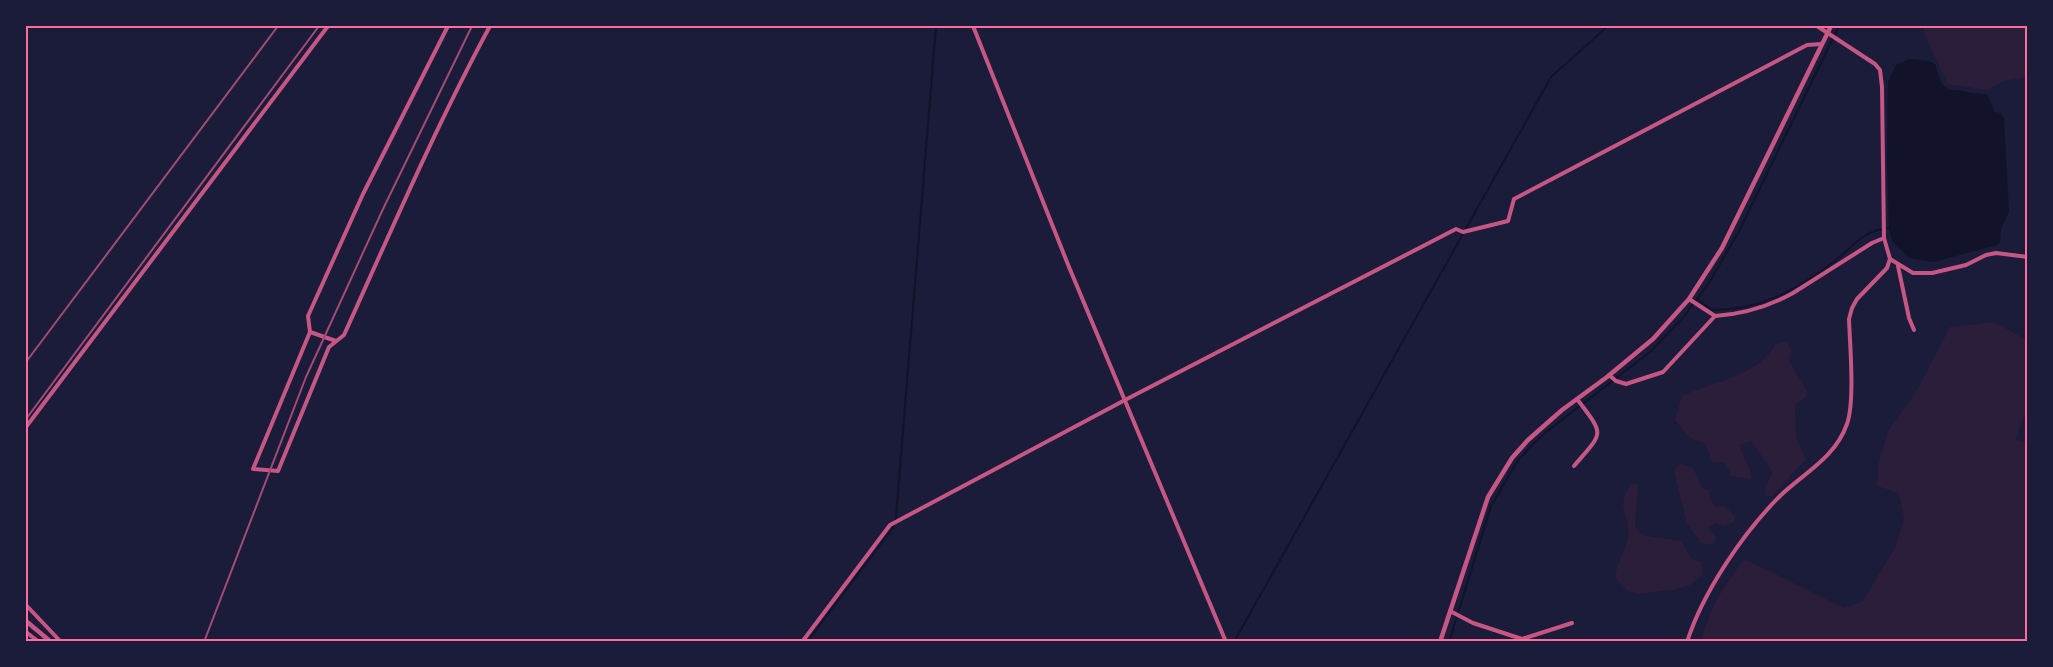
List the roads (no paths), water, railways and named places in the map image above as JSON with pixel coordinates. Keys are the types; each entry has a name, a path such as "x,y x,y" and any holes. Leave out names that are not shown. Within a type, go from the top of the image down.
{"street":[{"path":"26,428 328,26"},
{"path":"448,26 363,194 308,315 310,332 253,469 278,471 329,347 344,335 410,188 490,26"},
{"path":"973,26 1020,146 1226,642"},
{"path":"1687,642 1707,595 1750,530 1782,494 1832,451 1841,439 1849,415 1849,319 1857,299 1887,268 1890,259 1884,238 1880,70 1869,58 1817,26"},
{"path":"1440,642 1488,498 1498,478 1528,440 1653,339 1689,299 1722,248 1831,26"},
{"path":"802,642 890,524 1456,229 1463,232 1508,221 1514,199 1807,45 1821,44"},
{"path":"1609,375 1616,381 1626,384 1663,372 1715,316 1752,310 1780,301 1872,243 1884,238"},
{"path":"1890,259 1913,273 1932,273 1966,265 1986,255 1996,253 2028,257"},
{"path":"1898,265 1909,318 1914,330"},
{"path":"1689,299 1715,316"},
{"path":"310,332 336,341"},
{"path":"1574,466 1597,439 1598,432 1597,426 1577,399"},
{"path":"26,605 61,642"},
{"path":"1450,611 1473,623 1522,639 1572,623"},
{"path":"26,621 51,642"},
{"path":"26,632 39,642"}],"waterway":[{"path":"807,642 893,528 896,517 936,26"},
{"path":"1234,642 1551,77 1608,26"},
{"path":"1449,642 1491,506 1517,462 1550,429 1650,352 1682,319 1709,283 1739,231 1839,26"},
{"path":"1697,299 1712,310 1730,309 1763,302 1806,281 1835,261 1865,235 1889,228"}],"railway":[{"path":"26,362 278,26"},
{"path":"26,419 319,26"},
{"path":"204,642 306,377 383,209 472,26"}]}
